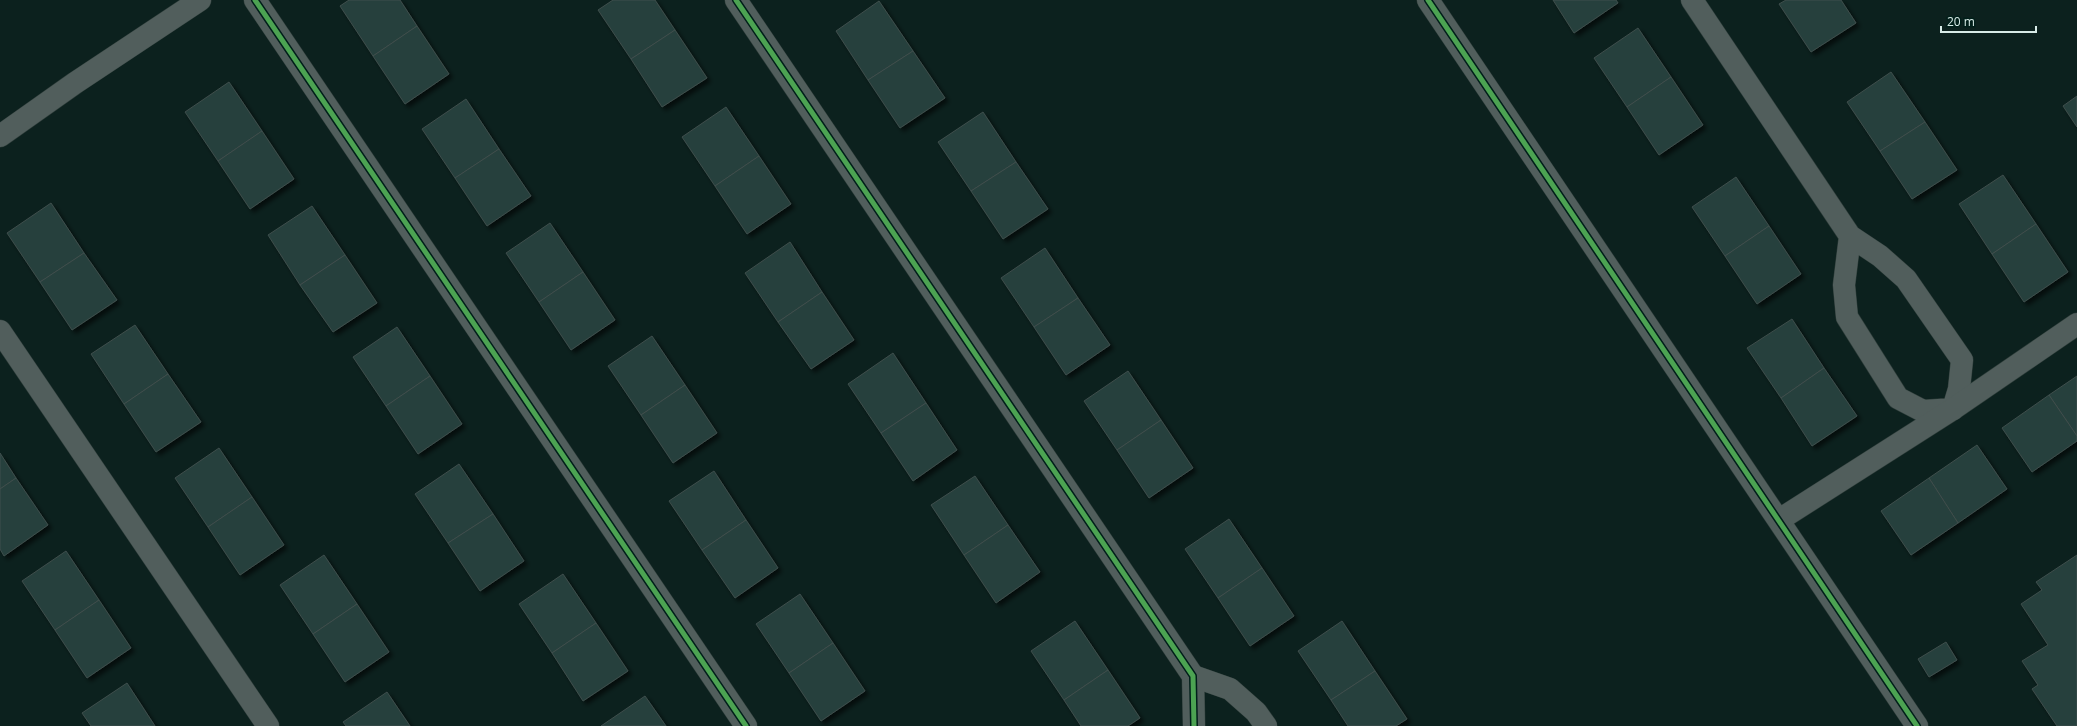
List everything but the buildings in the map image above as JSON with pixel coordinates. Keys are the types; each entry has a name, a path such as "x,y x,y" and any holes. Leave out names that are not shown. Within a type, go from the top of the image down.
{"street":[{"path":"0,136 75,83 200,0"},
{"path":"255,0 746,726"},
{"path":"736,0 1193,676 1194,726"},
{"path":"1428,0 1917,726"},
{"path":"1692,0 1850,236 1880,256 1906,279 1962,360 1959,389 1953,409"},
{"path":"1850,236 1844,285 1847,317 1898,398 1924,411 1953,409"},
{"path":"1779,520 1953,409 2077,324"},
{"path":"0,331 268,726"},
{"path":"1193,676 1230,689 1256,712 1266,726"}],"cycle path":[{"path":"255,0 746,726"},
{"path":"736,0 1193,676 1194,726"},
{"path":"1428,0 1917,726"}]}
